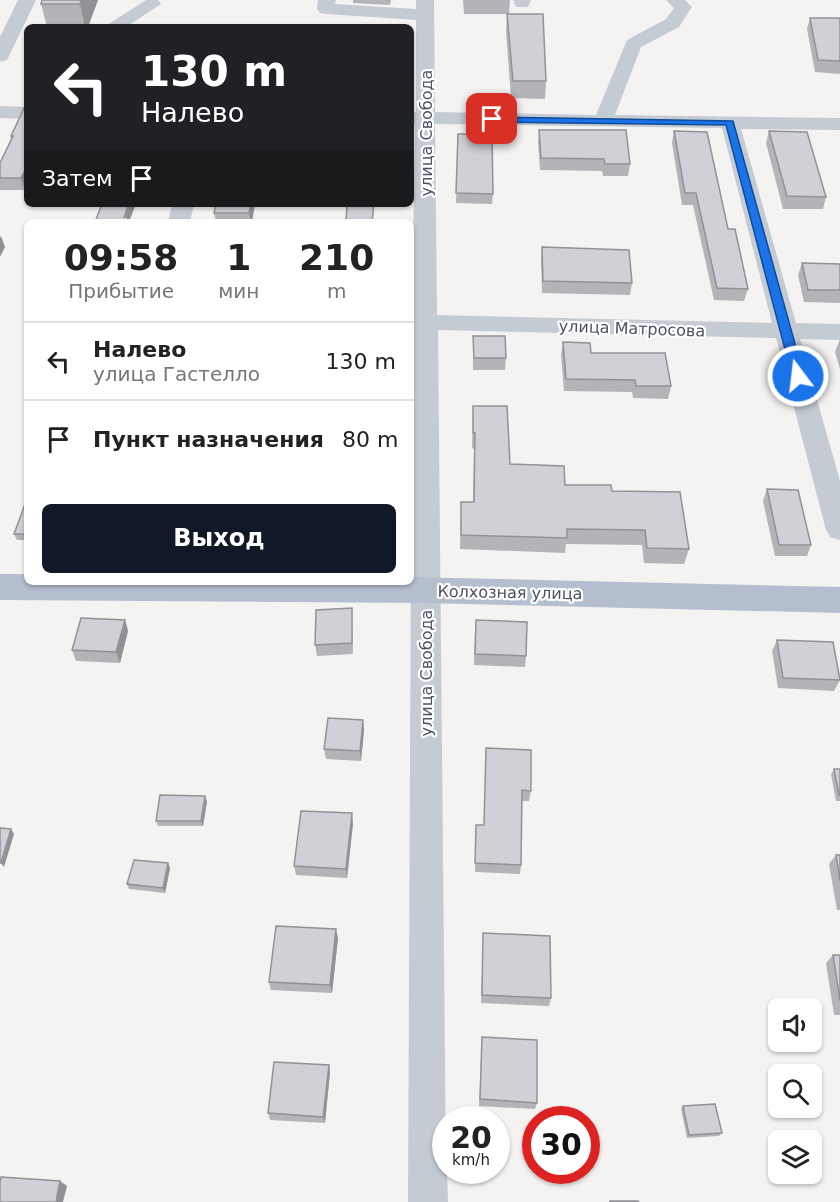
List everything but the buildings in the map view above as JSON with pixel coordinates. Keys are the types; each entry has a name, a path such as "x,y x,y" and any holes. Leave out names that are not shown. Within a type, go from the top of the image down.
{"main road":[{"name":"Колхозная улица","path":"0,587 97,585 425,590 840,600"}],"street":[{"path":"0,56 27,0"},
{"path":"327,0 326,9 425,8"},
{"path":"603,121 633,44 673,23 683,7 675,0"},
{"path":"118,24 152,4"},
{"name":"улица Свобода","path":"425,8 419,118 424,322 428,1202"},
{"path":"0,112 24,113"},
{"path":"419,118 840,124"},
{"path":"730,123 840,530"},
{"name":"улица Матросова","path":"424,322 840,332"}],"route":[{"path":"492,119 730,123 798,376"}]}
